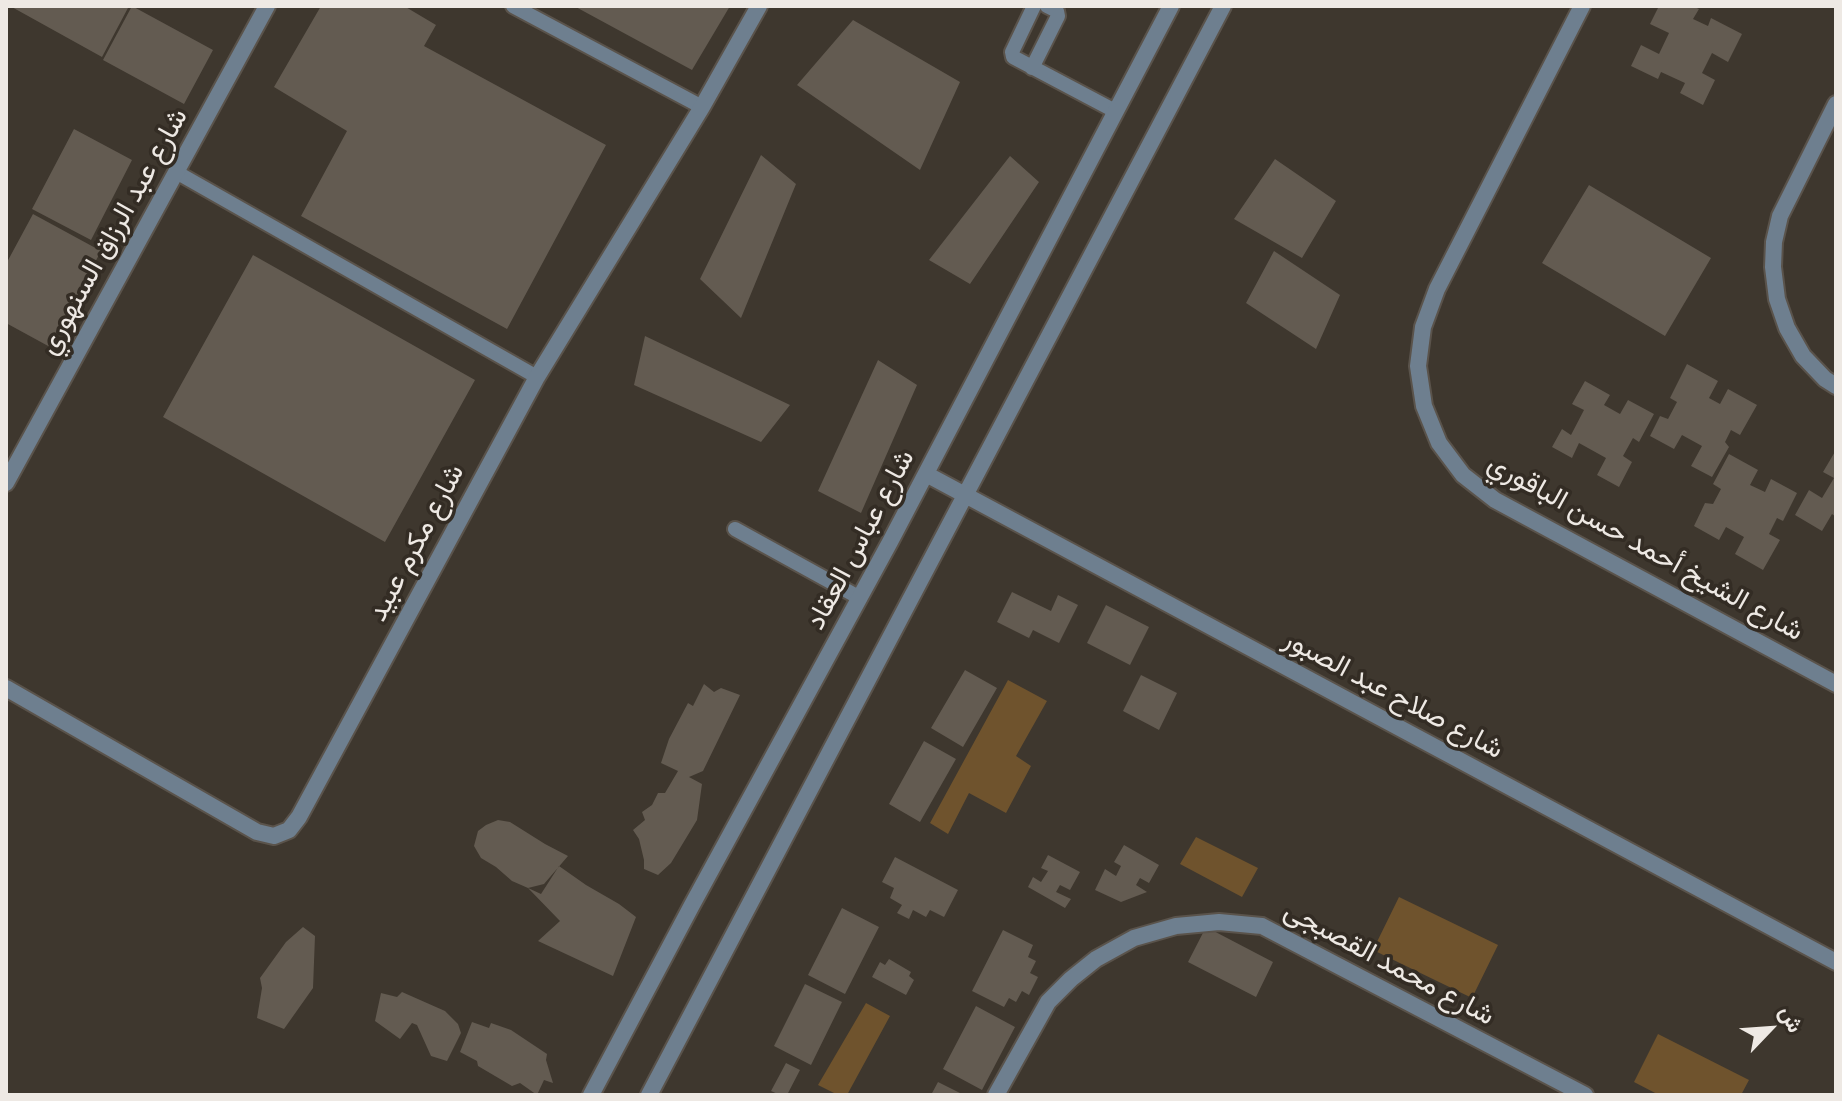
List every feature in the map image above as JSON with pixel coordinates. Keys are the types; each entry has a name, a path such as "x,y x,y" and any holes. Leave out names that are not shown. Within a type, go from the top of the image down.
{"street":[{"name":"شارع عبد الرزاق السنهوري","path":"6,483 267,6"},
{"name":"شارع مكرم عبيد","path":"6,688 257,832 274,836 289,830 299,817 537,377 702,107 759,6"},
{"name":"شارع عباس العقاد","path":"591,1095 860,598 1171,6"},
{"path":"649,1095 1223,6"},
{"name":"شارع الشيخ أحمد حسن الباقوري","path":"1582,6 1437,289 1423,327 1418,366 1424,406 1439,443 1463,475 1495,500 1836,684"},
{"path":"1836,104 1780,216 1774,242 1773,267 1777,299 1787,328 1803,356 1836,386"},
{"name":"شارع صلاح عبد الصبور","path":"926,474 1836,962"},
{"name":"شارع محمد القصبجى","path":"996,1095 1048,1002 1088,965 1134,938 1176,926 1219,922 1262,926 1585,1095"}],"lane":[{"path":"513,6 702,107"},
{"path":"1034,6 1012,55 1115,111"},
{"path":"1032,68 1058,16 1057,11 1047,6"},
{"path":"176,172 537,377"},
{"path":"735,529 860,598"}],"shaded area":[{"path":"1008,680 1047,701 1016,756 1031,766 1006,813 969,793 948,834 930,823"},
{"path":"1196,837 1258,868 1242,897 1180,864"},
{"path":"1399,897 1498,945 1472,998 1373,950"},
{"path":"866,1003 890,1016 847,1095 838,1095 818,1085"},
{"path":"1658,1034 1749,1080 1741,1095 1659,1095 1634,1082"}],"building":[{"path":"10,6 129,6 102,57"},
{"path":"132,6 213,50 184,104 103,60"},
{"path":"321,6 404,6 436,25 424,46 606,145 507,329 301,216 347,131 274,87"},
{"path":"574,6 730,6 692,70"},
{"path":"1659,6 1692,6 1699,9 1693,19 1708,26 1711,18 1742,34 1728,62 1712,53 1702,73 1715,80 1703,105 1680,93 1685,83 1661,72 1658,79 1631,66 1641,45 1659,54 1669,33 1650,24"},
{"path":"853,20 960,82 920,170 797,85"},
{"path":"74,129 132,160 91,240 32,209"},
{"path":"761,155 796,184 741,318 700,279"},
{"path":"1010,156 1039,182 970,284 929,260"},
{"path":"1275,159 1336,201 1302,258 1234,219"},
{"path":"1589,185 1711,258 1665,336 1542,263"},
{"path":"33,214 101,251 50,347 6,323 6,264"},
{"path":"1274,251 1340,295 1316,349 1246,303"},
{"path":"253,255 475,380 385,542 163,417"},
{"path":"645,336 790,405 761,442 634,385"},
{"path":"878,360 917,385 861,513 818,491"},
{"path":"1687,364 1718,381 1709,398 1720,404 1728,389 1757,405 1740,435 1731,430 1725,442 1729,447 1712,477 1691,466 1702,446 1682,435 1674,449 1650,436 1660,416 1668,419 1677,402 1670,398"},
{"path":"1585,381 1610,395 1604,405 1620,414 1628,400 1654,414 1639,442 1633,438 1623,456 1632,462 1619,487 1597,475 1606,458 1579,443 1572,458 1552,447 1562,429 1571,435 1584,410 1572,404"},
{"path":"1836,450 1836,517 1832,514 1822,531 1795,515 1809,490 1822,498 1834,478 1823,472"},
{"path":"1729,454 1758,470 1750,485 1765,492 1771,479 1797,493 1783,521 1777,518 1769,534 1780,540 1763,570 1735,554 1744,537 1726,527 1719,540 1694,526 1705,503 1713,504 1721,489 1713,484"},
{"path":"1012,592 1051,611 1058,595 1078,605 1059,643 1033,630 1029,638 997,622"},
{"path":"1106,605 1149,627 1130,665 1087,643"},
{"path":"965,670 997,688 963,747 931,728"},
{"path":"1141,675 1177,693 1159,730 1123,711"},
{"path":"704,684 714,692 721,688 740,695 703,771 689,777 702,784 697,820 671,863 658,875 644,869 639,839 633,830 645,820 642,812 652,805 658,793 665,793 678,771 661,763 669,739 688,703 693,706"},
{"path":"924,741 956,759 920,822 889,804"},
{"path":"498,820 510,822 568,856 544,884 528,888 512,881 481,858 474,846 478,831"},
{"path":"1124,845 1159,865 1149,883 1140,878 1136,885 1147,892 1121,902 1095,890 1105,869 1116,876 1121,866 1114,862"},
{"path":"1048,855 1080,872 1070,890 1060,885 1056,892 1071,899 1065,908 1028,887 1033,877 1041,882 1048,871 1041,868"},
{"path":"895,857 958,890 944,917 930,910 926,917 913,910 909,919 897,913 902,905 890,898 894,888 882,882"},
{"path":"559,866 636,917 613,976 538,941 560,921 528,888 541,894"},
{"path":"842,908 879,927 845,994 808,975"},
{"path":"303,927 315,936 313,988 284,1029 257,1018 262,988 260,978 286,942"},
{"path":"1206,927 1273,962 1256,997 1188,962"},
{"path":"1003,930 1033,945 1028,957 1036,961 1030,973 1038,977 1029,995 1022,991 1016,1002 1009,998 1004,1007 972,991"},
{"path":"889,959 911,972 909,976 914,980 906,995 872,977 880,962 885,965"},
{"path":"805,984 842,1002 811,1065 774,1046"},
{"path":"402,992 445,1011 458,1024 461,1033 447,1061 431,1056 417,1025 412,1023 400,1039 375,1021 381,993 397,997"},
{"path":"976,1006 1015,1027 982,1090 943,1069"},
{"path":"472,1022 489,1028 491,1023 511,1030 547,1054 553,1083 544,1080 537,1095 520,1083 512,1086 478,1066 477,1061 460,1052"},
{"path":"786,1063 800,1070 787,1095 780,1095 771,1091"},
{"path":"938,1082 964,1095 931,1095"}]}
